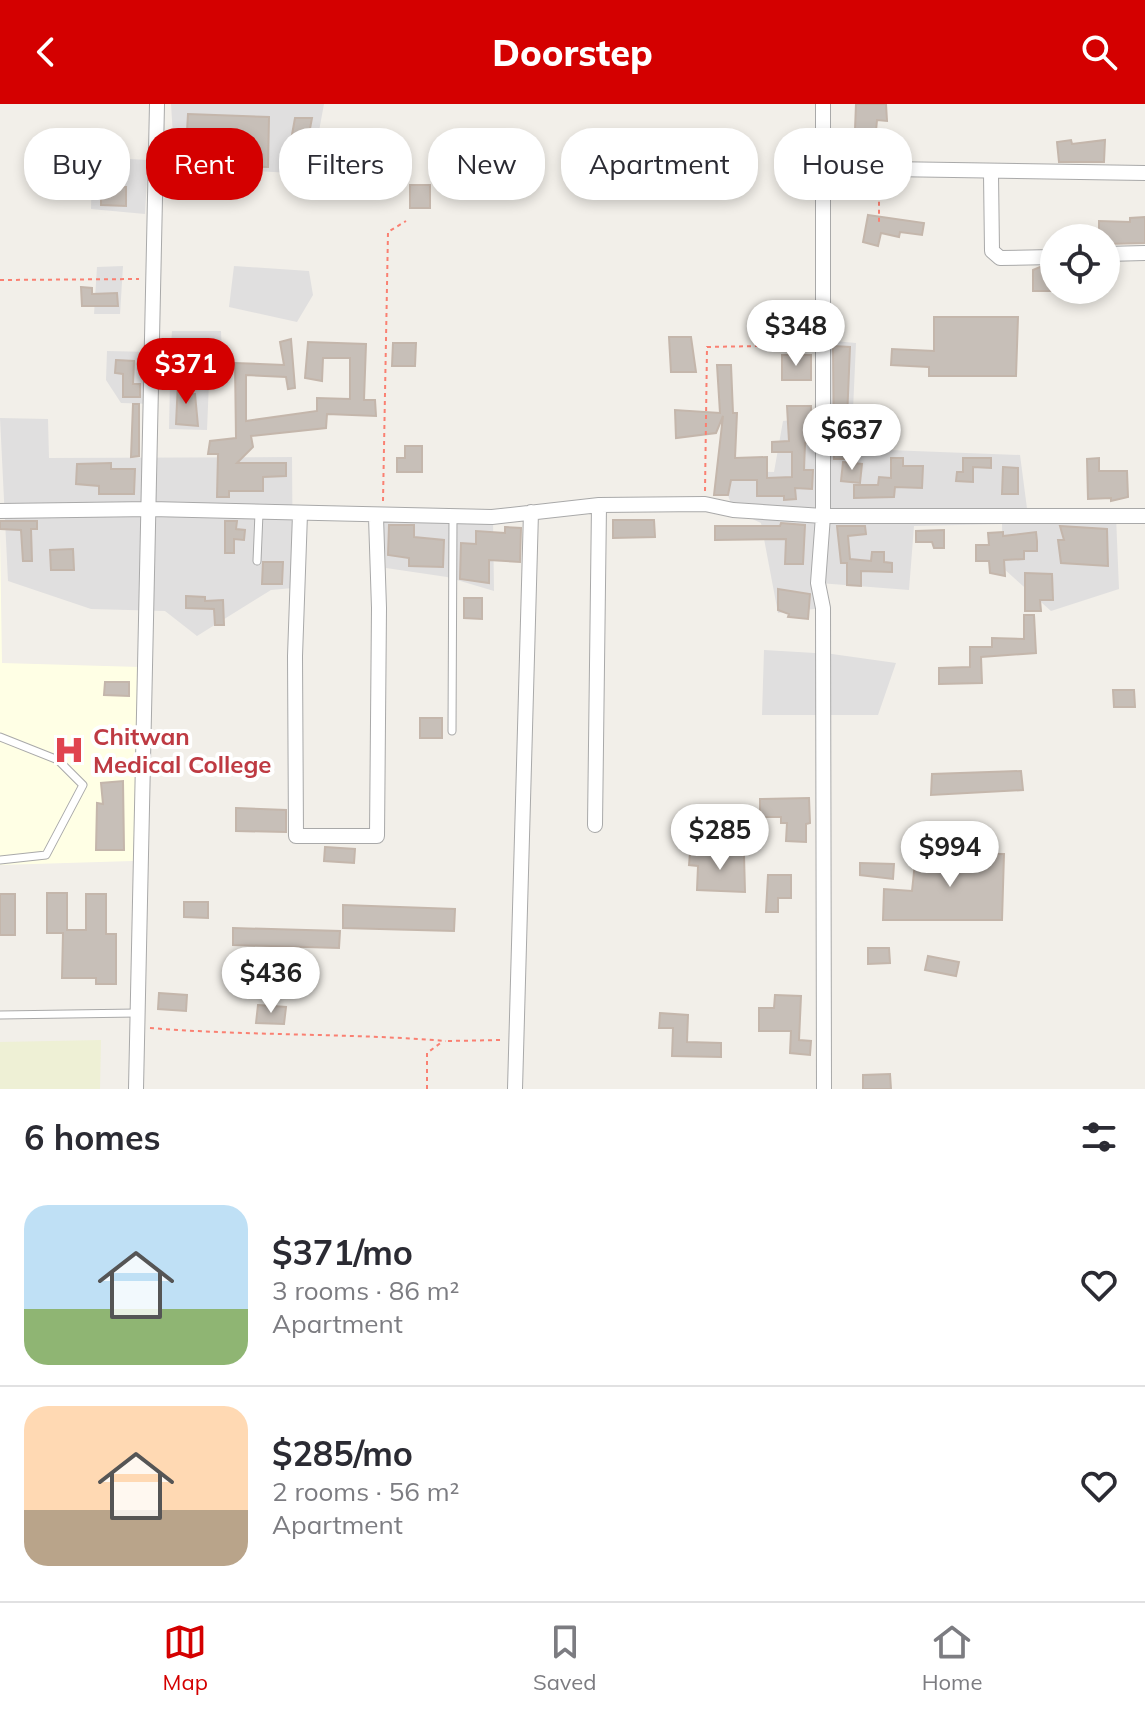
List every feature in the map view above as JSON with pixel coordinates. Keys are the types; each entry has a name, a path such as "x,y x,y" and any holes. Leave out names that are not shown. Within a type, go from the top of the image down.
{"street":[{"path":"136,1089 151,509 157,104"},
{"path":"823,104 823,128"},
{"path":"912,171 1145,173"},
{"path":"991,174 992,251 1000,258 1040,257"},
{"path":"823,200 823,516 818,583 823,623 824,1089"},
{"path":"1120,254 1145,253"},
{"path":"0,511 151,509 453,517 599,505 705,504 733,510 823,516 1145,516"},
{"path":"595,825 599,505"},
{"path":"515,1089 531,512"},
{"path":"300,514 295,656 296,836 377,836 379,517"}],"lane":[{"path":"257,561 259,513"},
{"path":"452,731 453,517"},
{"path":"0,737 58,760 83,785 46,855 0,860"},
{"path":"0,1015 137,1020"}],"path":[{"path":"879,200 879,223"},
{"path":"379,517 388,232 406,221"},
{"path":"0,280 154,279"},
{"path":"705,504 707,347 823,344"},
{"path":"137,1020 262,1036 506,1040"},
{"path":"427,1089 427,1053 446,1041"}],"shaded area":[{"path":"171,104 324,104 320,128 279,128 279,172 263,172 263,128 173,128"},
{"path":"130,159 146,160 145,214 91,209 91,200 130,200"},
{"path":"123,266 120,314 94,314 97,267"},
{"path":"234,266 309,271 313,295 297,322 229,307"},
{"path":"172,331 221,331 222,355 170,356"},
{"path":"823,340 856,343 851,455 888,450 1020,455 1028,516 1116,516 1119,589 1051,611 1003,568 1002,524 914,526 909,590 819,583 823,608 778,613 761,523 733,510 728,495 729,471 774,472 783,421 823,416"},
{"path":"107,351 153,352 152,404 121,403 106,380"},
{"path":"170,381 209,382 207,430 169,429"},
{"path":"0,418 48,419 49,458 292,457 293,588 271,590 197,636 165,611 91,609 8,581"},
{"path":"383,518 493,518 494,591 447,577 386,568"},
{"name":"Chitwan Medical College","path":"0,534 2,663 140,667 133,861 0,865","holes":["97,804 124,804 124,850 97,850"]},
{"path":"764,650 832,654 896,663 878,715 762,715"},
{"path":"101,1040 100,1089 0,1089 0,1042"}],"building":[{"path":"856,104 886,104 887,121 877,120 876,128 855,128"},
{"path":"188,114 269,117 268,167 263,167 263,128 187,128"},
{"path":"295,118 312,118 310,128 293,128"},
{"path":"1071,140 1072,144 1105,140 1104,162 1059,162 1057,142"},
{"path":"412,185 428,185 430,208 410,208"},
{"path":"101,200 126,200 126,206 101,205"},
{"path":"868,215 924,223 922,235 900,232 899,237 881,233 878,246 863,242"},
{"path":"1145,217 1145,243 1120,244 1120,224 1099,224 1099,221 1130,222 1130,218"},
{"path":"1040,267 1040,291 1033,291 1033,270"},
{"path":"81,287 92,288 92,294 117,293 118,306 82,306"},
{"path":"934,317 1018,317 1016,376 929,376 929,367 891,365 892,349 934,351"},
{"path":"669,337 691,337 696,372 671,372"},
{"path":"291,339 295,388 288,389 286,377 246,375 246,421 317,411 317,398 350,399 350,358 323,358 322,381 305,378 308,342 366,344 364,400 375,400 376,416 327,414 326,428 251,436 253,447 237,463 286,463 286,476 263,477 263,491 229,491 229,497 217,497 218,454 208,454 210,441 236,438 235,363 284,365 280,342"},
{"path":"393,343 416,343 415,366 392,366"},
{"path":"833,346 850,347 847,419 852,419 852,431 847,431 847,459 834,459"},
{"path":"782,355 811,355 811,380 782,380"},
{"path":"116,360 134,361 133,384 140,384 140,397 123,397 123,374 115,373"},
{"path":"717,365 731,365 733,413 737,413 735,458 767,457 767,478 792,477 792,452 772,452 772,442 789,441 787,406 811,406 811,443 805,443 804,470 813,470 812,489 795,488 796,499 784,500 784,496 757,496 757,480 731,480 728,495 714,495 723,416 716,433 676,438 675,410 720,413"},
{"path":"178,382 189,382 189,394 195,394 198,426 176,424"},
{"path":"133,404 139,404 139,456 131,457"},
{"path":"405,446 422,446 422,472 397,472 397,458 405,458"},
{"path":"891,458 903,458 903,466 923,466 922,488 895,487 894,497 854,498 854,485 878,485 879,477 891,478"},
{"path":"963,458 991,458 991,468 973,467 973,482 956,481 957,472 963,472"},
{"path":"1099,458 1099,471 1127,471 1128,497 1111,501 1111,498 1088,499 1087,459"},
{"path":"843,462 862,464 860,483 841,481"},
{"path":"111,463 111,469 135,469 134,494 99,494 99,486 76,484 77,464"},
{"path":"1003,467 1018,468 1018,494 1002,494"},
{"path":"613,520 654,520 655,537 613,538"},
{"path":"0,521 37,521 37,529 31,529 32,561 23,561 21,530 0,529"},
{"path":"225,521 237,521 236,529 245,530 244,540 234,539 234,553 225,553"},
{"path":"781,523 805,525 803,564 785,564 786,539 715,540 715,526 780,526"},
{"path":"389,525 414,525 414,537 444,540 443,567 409,566 409,558 388,555"},
{"path":"837,526 865,526 866,534 848,536 850,559 871,561 872,552 884,552 884,562 892,563 892,572 861,571 861,586 847,585 847,563 841,563"},
{"path":"1060,526 1107,529 1108,566 1061,563 1058,540 1064,540"},
{"path":"505,527 521,528 520,562 489,560 489,583 460,579 461,543 476,544 476,531 505,533"},
{"path":"944,530 944,548 934,548 932,542 916,542 916,531"},
{"path":"1003,532 1003,536 1036,532 1037,541 1037,551 1024,551 1024,559 1004,560 1005,576 990,573 989,561 976,561 976,545 989,545 988,533"},
{"path":"73,549 74,570 51,570 50,550"},
{"path":"263,562 283,562 282,584 262,584"},
{"path":"1025,573 1052,574 1053,600 1040,600 1041,611 1025,611"},
{"path":"778,589 810,594 808,619 788,617 789,614 778,610"},
{"path":"186,596 205,597 205,601 223,600 224,625 215,625 214,609 186,608"},
{"path":"464,598 482,598 482,619 464,618"},
{"path":"1024,615 1034,615 1036,653 981,657 982,683 939,684 939,668 970,667 970,647 992,647 992,638 1024,639"},
{"path":"105,682 129,682 129,696 104,695"},
{"path":"1113,690 1134,690 1135,707 1114,707"},
{"path":"420,718 442,718 442,738 420,738"},
{"path":"1021,771 1023,790 931,795 932,774"},
{"path":"123,781 124,850 96,850 97,803 103,804 101,783"},
{"path":"809,798 810,823 806,824 806,842 786,841 787,823 781,823 781,817 760,817 760,799"},
{"path":"236,808 286,810 286,832 236,831"},
{"path":"325,847 355,849 354,863 324,861"},
{"path":"690,853 744,855 745,892 697,890 698,866 689,865"},
{"path":"916,853 1004,854 1002,920 883,920 884,889 912,891"},
{"path":"860,863 894,864 893,879 860,875"},
{"path":"768,875 791,875 791,898 778,898 778,912 766,912"},
{"path":"47,893 67,893 67,930 86,930 86,894 106,894 106,934 116,934 116,984 96,984 96,978 62,978 63,933 47,933"},
{"path":"0,894 15,894 15,935 0,935"},
{"path":"184,902 208,902 208,918 184,917"},
{"path":"343,905 455,909 454,931 343,928"},
{"path":"233,928 340,931 339,948 233,945"},
{"path":"868,948 889,948 890,963 868,964"},
{"path":"928,956 959,962 956,976 925,970"},
{"path":"159,993 187,995 186,1011 158,1009"},
{"path":"775,995 801,996 799,1040 811,1041 810,1055 790,1053 791,1031 759,1031 759,1008 774,1008"},
{"path":"258,1005 286,1007 284,1024 256,1023"},
{"path":"660,1013 688,1015 687,1042 721,1043 721,1057 672,1056 673,1028 659,1028"},
{"path":"890,1074 891,1089 863,1089 863,1075"}],"place":[{"name":"Chitwan Medical College","path":"69,750"}]}
